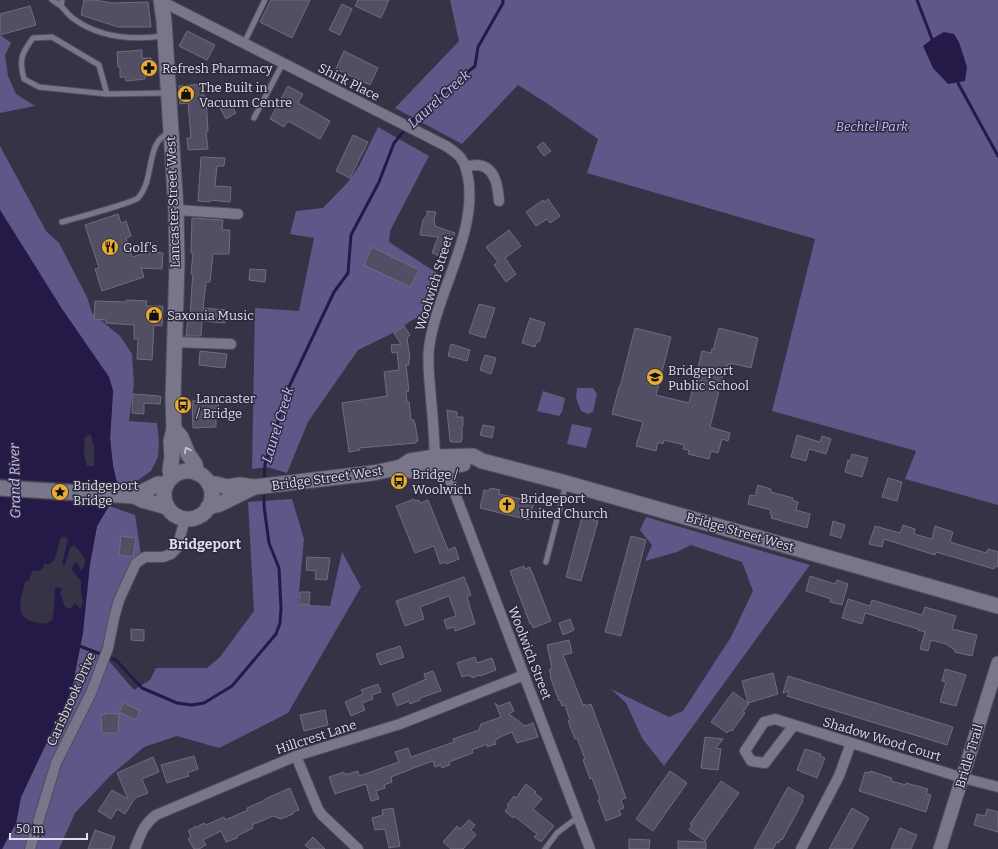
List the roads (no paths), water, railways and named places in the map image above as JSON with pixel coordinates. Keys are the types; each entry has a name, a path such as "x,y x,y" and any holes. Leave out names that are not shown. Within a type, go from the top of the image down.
{"main road":[{"name":"Lancaster Street West","path":"161,0 165,36 176,210 177,263 174,342 174,429 171,441 172,457 169,481"},
{"path":"174,429 181,437 188,454 195,464 197,473"},
{"name":"Bridge Street West","path":"208,484 216,484 227,487 240,485 254,487 276,485 373,473 401,467 410,461 435,457 473,456 482,461 566,483 998,606"},
{"name":"Bridge Street West","path":"401,467 412,470 474,465 482,461"},
{"path":"127,496 169,481 180,472 186,471 197,473 206,479 211,495 208,507 204,512 191,519 184,519 174,515 167,507 164,495 169,481"},
{"name":"Bridge Street West","path":"208,507 220,504 254,487"},
{"path":"0,488 127,496 167,507"}],"street":[{"name":"Shirk Place","path":"161,0 438,142 456,152 462,159 465,166"},
{"path":"465,166 480,165 490,170 497,181 499,202"},
{"name":"Woolwich Street","path":"435,457 429,349 432,330 466,224 469,186 465,166"},
{"path":"176,210 238,214"},
{"path":"174,342 231,344"},
{"name":"Woolwich Street","path":"447,466 448,475 590,849"},
{"name":"Carisbrook Drive","path":"30,849 56,763 91,693 108,648 114,618 120,600 136,563 145,557 163,557 171,554 177,548 184,519"},
{"name":"Bridle Trail","path":"940,849 998,663"},
{"name":"Hillcrest Lane","path":"135,849 142,829 148,821 156,815 296,756 400,724 524,675"},
{"name":"Shadow Wood Court","path":"794,725 765,763 752,761 745,751 764,722 775,719 963,778 998,787"},
{"path":"801,849 839,776 851,743"},
{"path":"296,756 318,809 322,815 358,849"}],"lane":[{"path":"52,0 61,6 73,19 90,29 126,38 165,36"},
{"path":"61,6 62,0"},
{"path":"244,43 264,0"},
{"path":"107,94 99,65 52,37 33,38 24,50 20,67 24,80 39,87 107,94 168,93"},
{"path":"254,118 283,63"},
{"path":"62,222 137,199 146,186 155,144 162,135 171,132"},
{"path":"546,562 566,483"},
{"path":"545,849 557,833 578,817"}],"water":[{"path":"944,32 954,34 959,42 967,67 965,81 948,84 933,68 923,46"},
{"name":"Grand River","path":"0,210 62,309 109,377 113,391 110,438 113,466 117,483 109,506 97,526 90,564 83,633 72,689 21,797 16,823 2,849 0,849","holes":["88,435 91,435 94,447 94,466 87,466 84,456 84,439","64,537 68,539 62,564 65,565 70,548 74,545 85,558 84,567 81,571 76,562 71,569 81,581 83,603 80,609 75,603 71,609 65,607 60,592 63,589 57,587 55,588 52,620 46,624 31,621 23,615 20,607 25,582 29,580 33,570 39,571 43,568 44,564 50,564 55,559 61,538"]}],"waterway":[{"name":"Laurel Creek","path":"264,482 265,464 288,389 334,292 348,273 351,235 379,182 394,143 419,113 475,66 478,47 503,3 503,0"},
{"path":"917,0 932,39"},
{"path":"958,83 998,156"},
{"name":"Laurel Creek","path":"77,645 116,660 142,688 177,703 192,705 204,703 232,686 276,634 280,623 281,608 279,568 269,543 264,506 264,489"}],"place":[{"name":"Refresh Pharmacy","path":"149,68"},
{"name":"The Built in Vacuum Centre","path":"186,94"},
{"name":"Golf's","path":"110,247"},
{"name":"Saxonia Music","path":"154,315"},
{"name":"Bridgeport Public School","path":"655,377"},
{"name":"Lancaster / Bridge","path":"183,405"},
{"name":"Bridge / Woolwich","path":"399,481"},
{"name":"Bridgeport Bridge","path":"60,492"},
{"name":"Bridgeport United Church","path":"507,505"}],"district":[{"name":"Bridgeport","path":"205,544"}],"park label":[{"name":"Bechtel Park","path":"872,126"}]}
